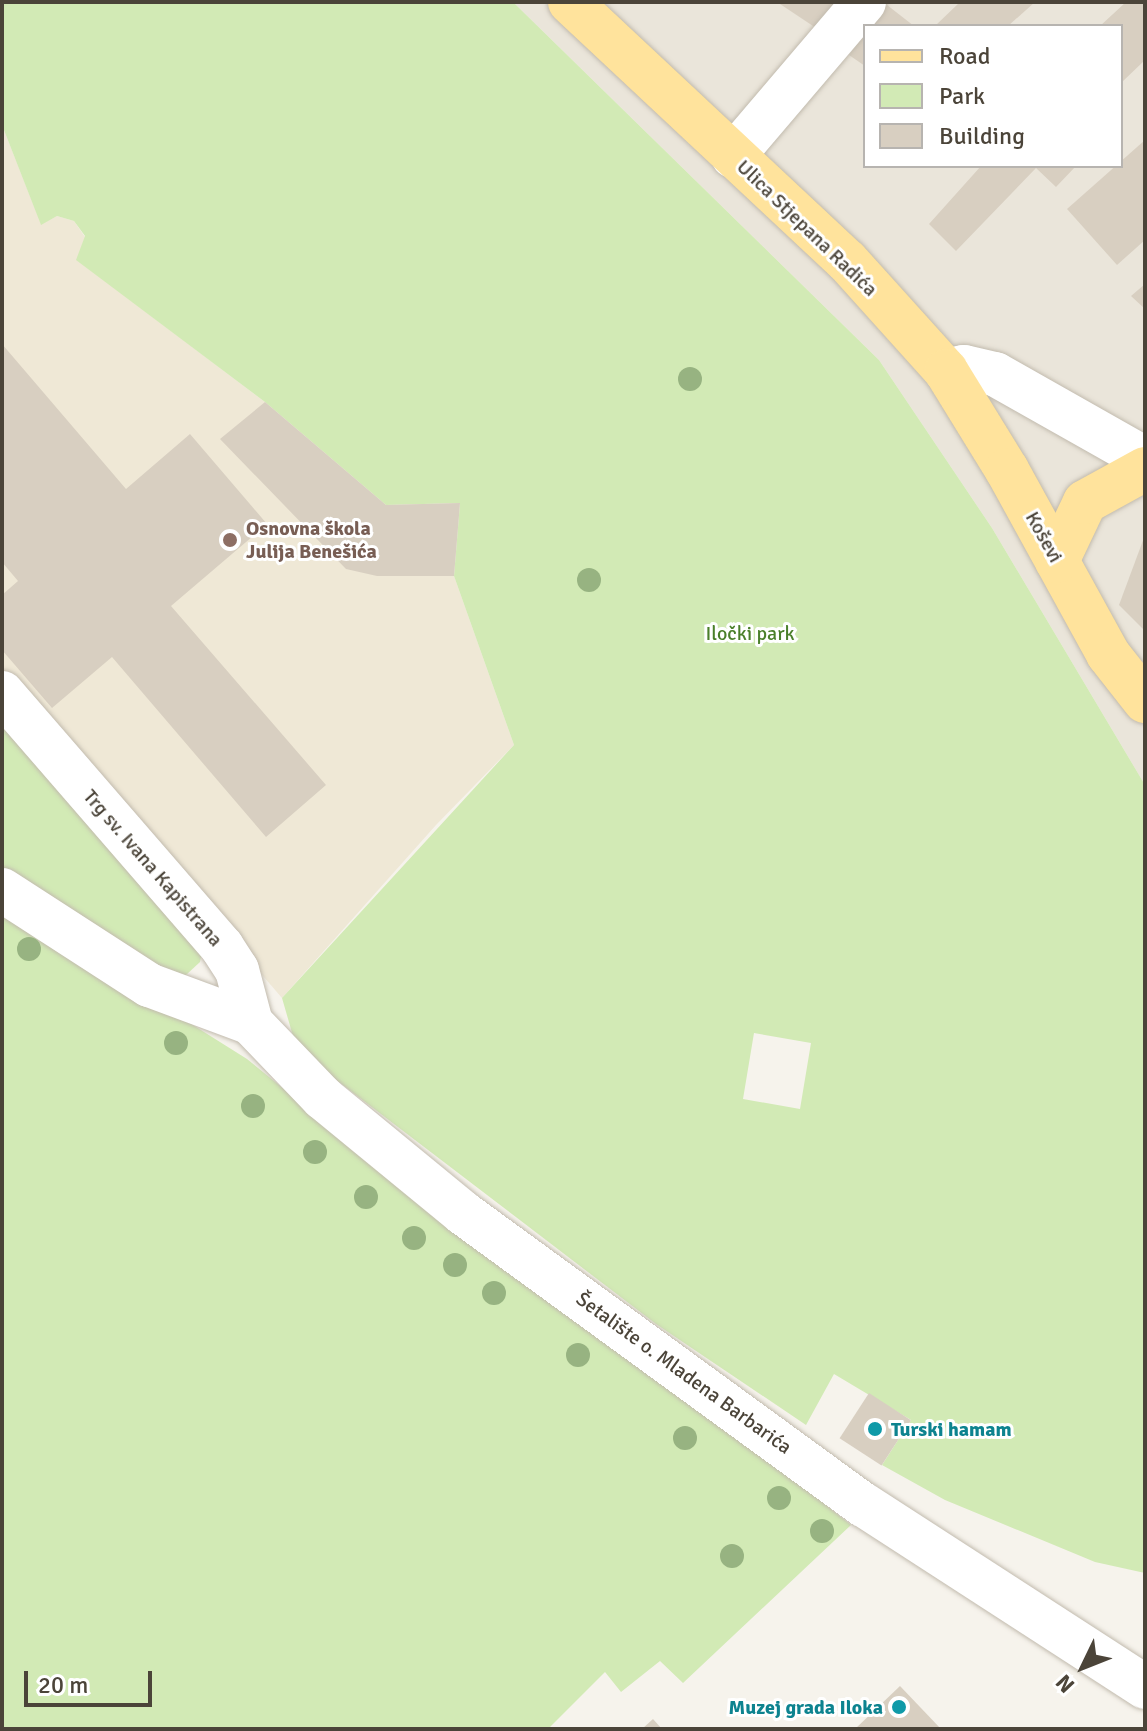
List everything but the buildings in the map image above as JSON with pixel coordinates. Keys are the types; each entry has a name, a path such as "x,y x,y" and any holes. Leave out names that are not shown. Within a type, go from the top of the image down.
{"main road":[{"name":"Ulica Stjepana Radića","path":"570,2 847,261 946,371"},
{"name":"Koševi","path":"946,371 1108,654 1145,701"},
{"path":"1057,561 1085,502 1145,469"}],"street":[{"path":"733,156 864,2"},
{"path":"946,371 964,367 995,374 1145,459"},
{"name":"Trg sv. Ivana Kapistrana","path":"2,693 222,947 237,970 251,1023"},
{"path":"2,890 149,985 251,1023"},
{"name":"Šetalište o. Mladena Barbarića","path":"251,1023 323,1098 463,1213 864,1505 1145,1687"}],"shaded area":[{"path":"513,2 1145,2 1145,785 992,528 879,360"},
{"name":"Osnovna škola Julija Benešića","path":"2,125 41,224 57,216 74,221 85,237 77,260 265,402 386,505 460,503 454,576 514,745 436,825 282,998 2,674"}],"green space":[{"name":"Iločki park","path":"2,2 513,2 879,360 992,528 1145,785 1145,1573 1095,1562 945,1500 882,1465 911,1420 834,1374 806,1425 656,1324 297,1050 282,998 514,745 454,576 460,503 386,505 265,402 76,260 85,236 74,221 57,216 41,225 2,125","holes":["754,1033 811,1043 800,1109 743,1099"]},
{"path":"2,712 204,941 200,962 186,975 163,978 2,877"},
{"path":"2,905 247,1059 508,1271 683,1392 851,1525 683,1683 660,1661 621,1692 605,1672 548,1729 2,1729"}],"place":[{"name":"Osnovna škola Julija Benešića","path":"230,540"},
{"name":"Turski hamam","path":"875,1429"},
{"name":"Muzej grada Iloka","path":"899,1707"}]}
